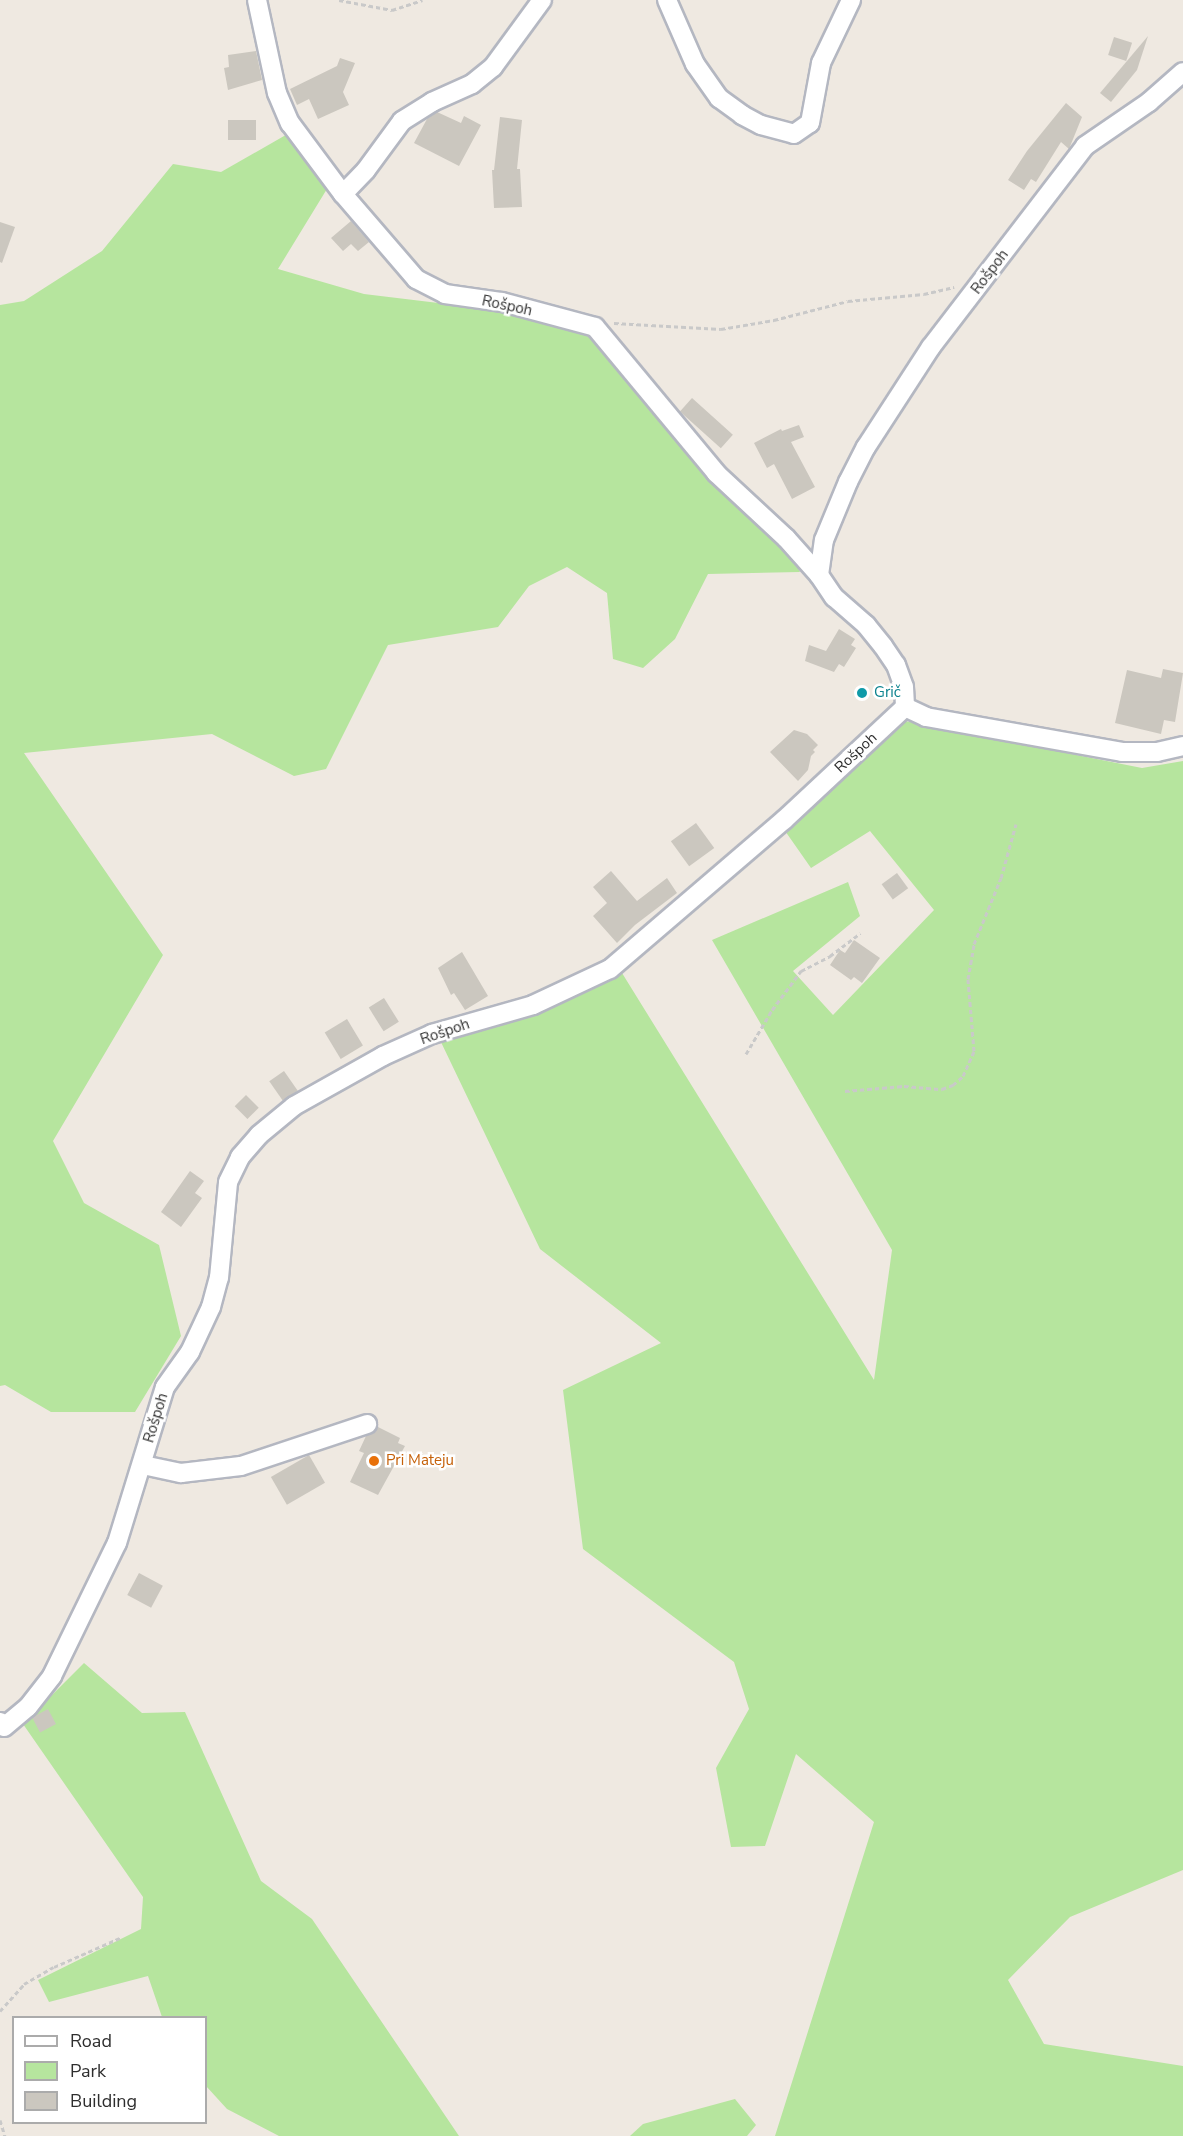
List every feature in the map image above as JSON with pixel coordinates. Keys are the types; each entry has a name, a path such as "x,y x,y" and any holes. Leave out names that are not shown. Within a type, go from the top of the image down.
{"street":[{"name":"Rošpoh","path":"257,0 266,52 282,109 343,194 416,279 431,288 462,297 502,302 595,327"},
{"path":"343,194 366,170 402,121 485,75 501,57 542,0"},
{"path":"667,0 695,64 719,98 742,116 761,125 794,134 810,123 821,63 851,0"},
{"name":"Rošpoh","path":"819,575 824,540 848,482 866,447 931,347 1085,146 1149,102 1183,72"},
{"path":"595,327 716,473 786,538 819,575 834,597 866,625 896,665 903,687 905,707 926,717 1122,752 1157,752 1183,746"},
{"name":"Rošpoh","path":"2,1726 28,1707 52,1676 117,1543 143,1465 165,1387 190,1352 211,1306 219,1278 228,1182 240,1157 259,1135 294,1106 383,1056 432,1034 533,1005 610,969 784,820 905,707"},
{"path":"143,1465 182,1473 242,1466 367,1424"}],"path":[{"path":"339,0 374,9 392,10 422,0"},
{"path":"595,327 633,323 729,328 774,320 848,301 924,294 961,285"},
{"path":"845,1091 904,1086 942,1089 953,1085 963,1076 974,1051 968,979 972,953 1001,878 1016,824"},
{"path":"746,1054 772,1010 801,971 830,956 860,933"},
{"path":"0,2011 24,1984 54,1967 104,1947 122,1937"},
{"path":"0,2120 5,2136"}],"green space":[{"path":"291,132 330,184 278,269 364,294 455,305 502,306 567,324 609,349 786,545 800,572 708,574 675,639 643,668 613,659 607,593 567,567 529,586 498,627 388,645 326,769 294,776 212,734 24,753 163,955 53,1141 84,1203 159,1245 181,1336 135,1412 51,1412 5,1385 0,1386 0,305 24,301 102,251 173,164 221,172"},
{"path":"905,721 1142,768 1183,761 1183,1870 1070,1917 1008,1980 1044,2044 1183,2066 1183,2136 775,2136 874,1822 796,1754 765,1846 731,1847 716,1768 749,1709 734,1662 583,1549 563,1390 661,1343 540,1249 440,1040 534,1011 622,973 874,1380 892,1250 712,940 848,882 860,916 793,971 833,1015 934,910 870,831 811,868 783,828"},
{"path":"84,1663 142,1713 185,1712 261,1881 312,1919 459,2136 279,2136 227,2109 207,2087 207,2016 162,2016 148,1976 49,2002 38,1980 141,1929 143,1897 23,1724"},
{"path":"735,2099 756,2125 747,2136 630,2136 643,2124"}],"building":[{"path":"1148,36 1137,70 1111,102 1100,93"},
{"path":"1114,37 1132,43 1126,61 1108,55"},
{"path":"256,51 262,80 228,90 224,68 229,67 228,55"},
{"path":"340,58 355,63 343,92 349,105 318,119 309,99 297,105 290,89 337,66"},
{"path":"1066,103 1082,117 1069,149 1061,142 1036,182 1031,179 1024,190 1008,180 1027,151"},
{"path":"437,112 461,123 464,116 481,125 459,166 414,143 427,119"},
{"path":"500,117 522,120 517,169 520,169 522,207 494,208 492,170 494,170"},
{"path":"228,120 256,120 256,140 228,140"},
{"path":"351,221 369,242 358,251 351,244 343,251 331,238"},
{"path":"0,222 15,227 2,263 0,262"},
{"path":"692,398 733,435 721,448 680,411"},
{"path":"799,425 804,437 791,442 815,487 792,499 774,464 767,468 754,443 781,429 782,431"},
{"path":"839,629 855,639 851,645 856,648 844,667 839,664 834,672 805,661 809,645 826,651"},
{"path":"1163,669 1183,673 1175,722 1164,720 1161,734 1115,723 1127,670 1161,678"},
{"path":"794,730 807,734 818,745 813,750 815,752 811,756 808,770 798,781 770,752"},
{"path":"696,823 714,848 689,866 671,841"},
{"path":"611,871 637,901 667,878 677,893 635,925 617,943 593,916 607,903 593,887"},
{"path":"897,873 908,888 893,900 882,884"},
{"path":"854,940 880,958 862,983 854,977 851,980 830,965 840,950 845,953"},
{"path":"462,952 488,996 465,1010 454,993 451,995 438,968"},
{"path":"384,998 399,1022 384,1031 369,1008"},
{"path":"347,1019 363,1046 341,1059 325,1032"},
{"path":"284,1071 298,1091 283,1101 269,1081"},
{"path":"246,1095 259,1108 247,1119 235,1106"},
{"path":"190,1171 204,1181 195,1193 202,1198 181,1227 161,1212"},
{"path":"378,1427 400,1438 398,1443 405,1446 378,1495 350,1482 364,1453 359,1451 366,1436 375,1432"},
{"path":"309,1455 325,1483 287,1505 271,1477"},
{"path":"139,1573 163,1586 151,1608 127,1595"},
{"path":"48,1709 56,1724 40,1732 32,1717"}],"place":[{"name":"Grič","path":"862,693"},
{"name":"Pri Mateju","path":"374,1461"}]}
